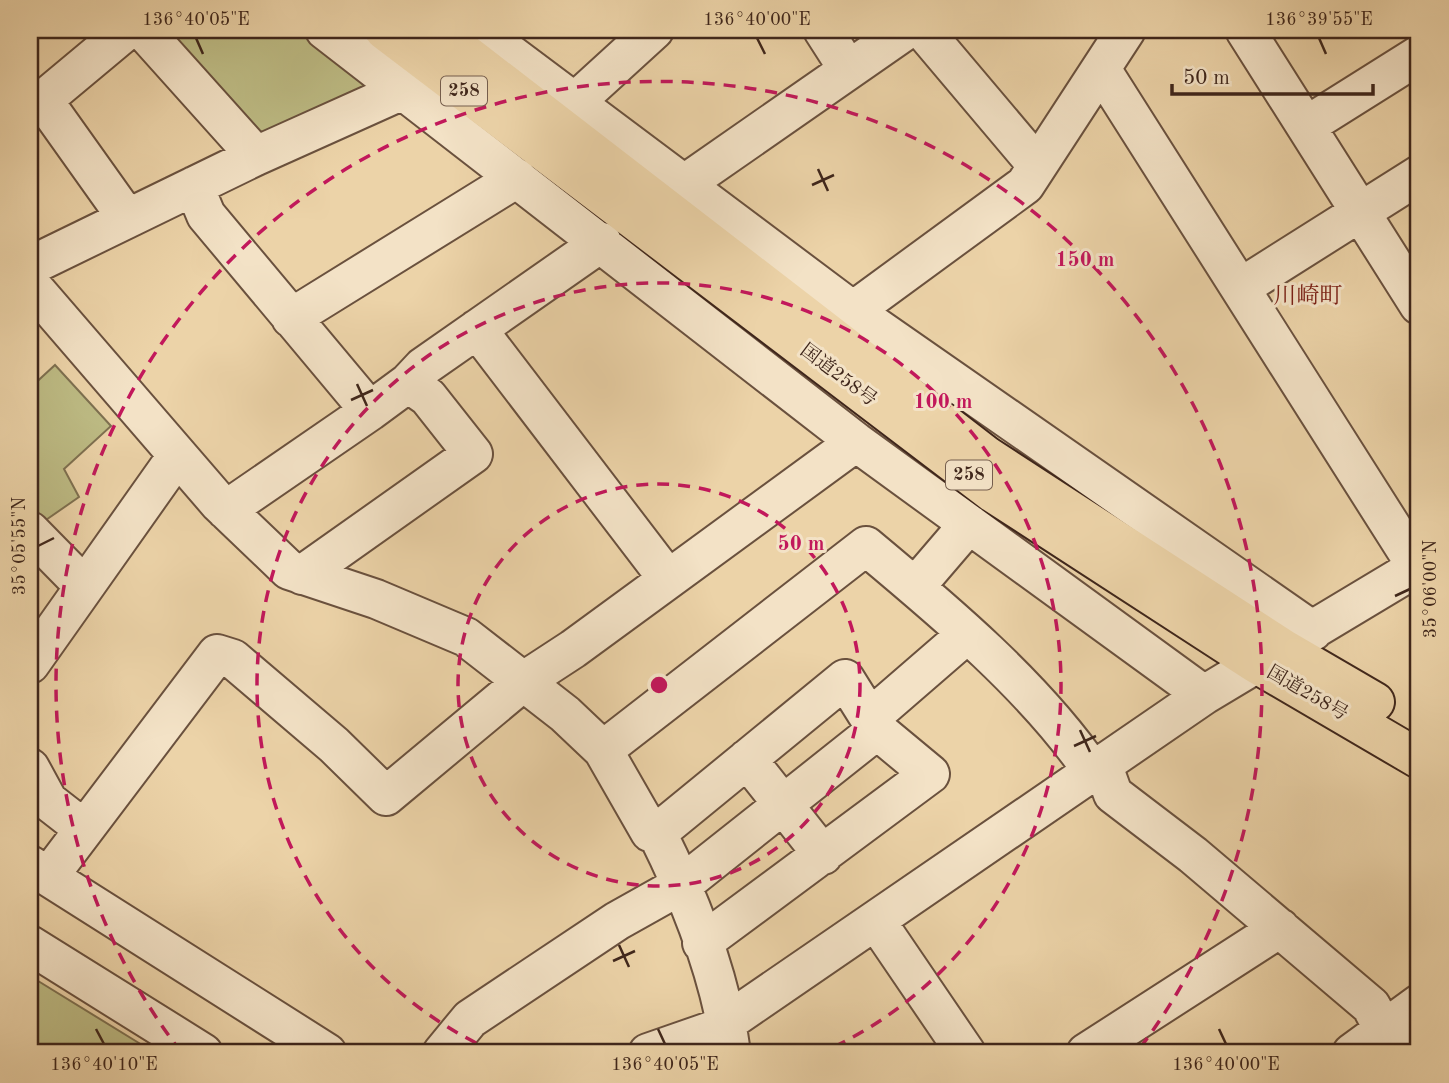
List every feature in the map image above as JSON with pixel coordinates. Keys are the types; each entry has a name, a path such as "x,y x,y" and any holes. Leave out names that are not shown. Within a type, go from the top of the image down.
{"highway":[{"name":"国道258号","path":"384,30 557,116"},
{"name":"国道258号","path":"435,30 557,116 987,456 1284,648 1419,728"},
{"name":"国道258号","path":"1284,648 1419,759"}],"street":[{"path":"127,30 36,106 127,218"},
{"path":"143,30 256,156"},
{"path":"325,30 603,242 856,442 1204,695"},
{"path":"478,30 557,116 686,183 1284,648"},
{"path":"557,116 654,30"},
{"path":"823,30 848,69"},
{"path":"686,183 906,30"},
{"path":"923,30 1037,165"},
{"path":"853,311 1025,185 1126,30"},
{"path":"1245,30 1419,305"},
{"path":"1306,126 1419,55 1404,30"},
{"path":"729,1037 873,922 1204,695 1418,567 1101,69"},
{"path":"30,266 256,156 403,90"},
{"path":"1240,288 1419,175"},
{"path":"291,318 517,178"},
{"path":"194,186 206,215 370,411"},
{"path":"226,510 370,411 408,383 422,367 603,242"},
{"path":"30,284 177,456 226,510 289,570 376,600 466,637 565,714 603,750 650,832 657,833 845,679 873,724 930,774 702,943"},
{"path":"477,329 668,579"},
{"path":"302,575 473,454 428,397 408,383"},
{"path":"327,1053 39,871 84,829 217,654 233,659 334,745 386,796 524,681 856,442"},
{"path":"30,664 177,456"},
{"path":"915,587 970,524"},
{"path":"30,531 84,586"},
{"path":"603,750 866,546 967,634 1050,716 1098,769 1113,794 1193,855 1371,1006 1394,1043"},
{"path":"442,1053 470,1019 617,921 683,884 783,805 967,634"},
{"path":"747,759 823,855"},
{"path":"30,768 48,801 84,829"},
{"path":"657,833 683,884 729,1037"},
{"path":"873,922 885,934 966,1053"},
{"path":"1086,1053 1280,928"},
{"path":"30,945 203,1053"},
{"path":"1352,1053 1394,1043 1419,1004"},
{"path":"648,1053 717,1029 729,1037"}],"shaded area":[{"path":"162,30 302,30 364,78 361,95 268,135 253,132"},
{"path":"55,365 111,426 64,469 79,497 43,522 30,507 30,388"},
{"path":"30,976 147,1048 157,1053 30,1053"}],"district":[{"name":"川崎町","path":"1308,296"}]}
